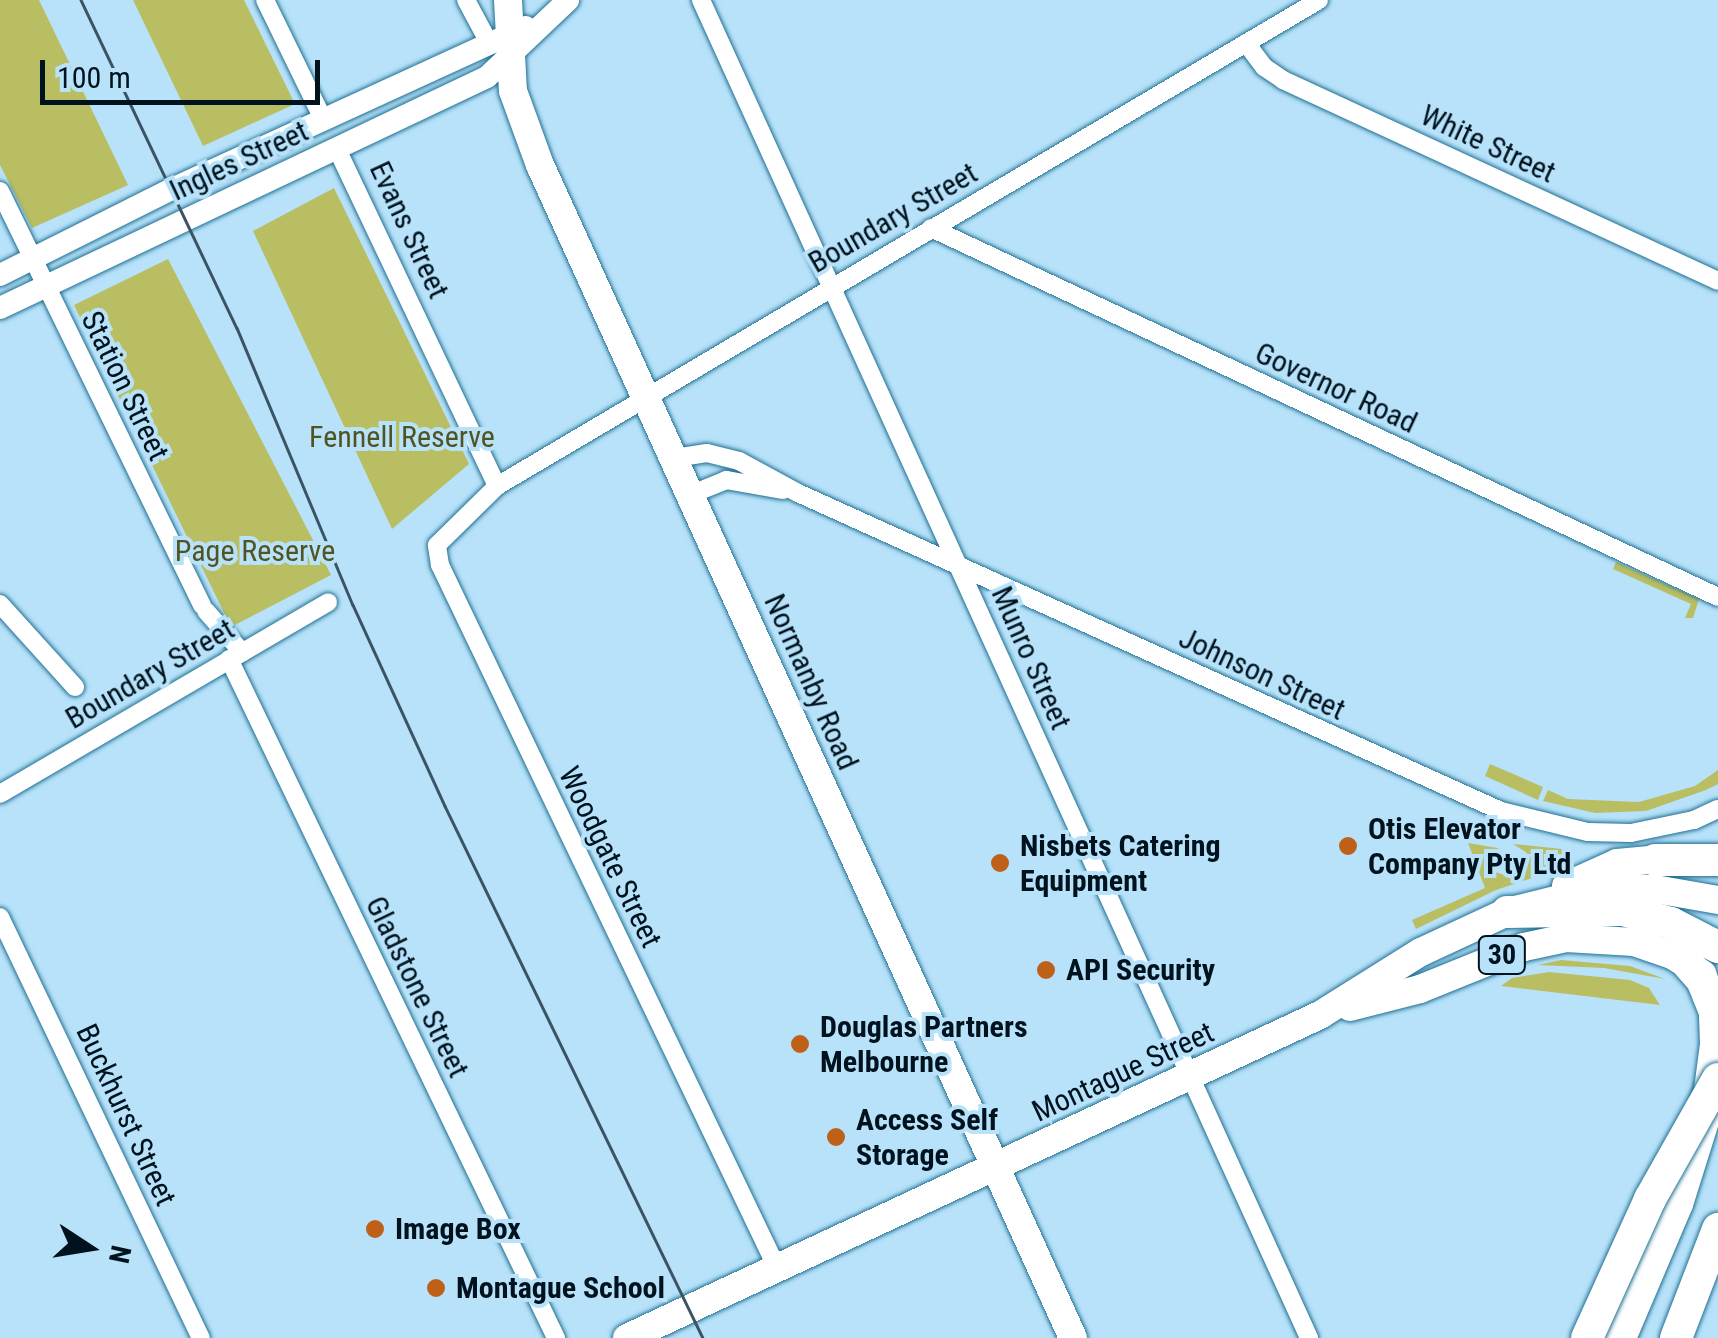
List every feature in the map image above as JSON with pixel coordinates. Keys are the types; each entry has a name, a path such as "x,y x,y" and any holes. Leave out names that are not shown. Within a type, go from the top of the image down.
{"highway":[{"path":"1656,860 1718,860"},
{"path":"1518,908 1623,910 1671,923 1718,948"},
{"path":"1620,1338 1671,1218 1708,1105 1716,1044 1715,1012 1708,991 1688,963"},
{"path":"1586,1338 1650,1199 1718,1078"},
{"path":"1671,1218 1718,1150"},
{"path":"1676,1338 1718,1229"}],"main road":[{"name":"Normanby Road","path":"508,0 504,45 513,91 532,147 676,458 993,1168 1074,1338"},
{"path":"1518,908 1598,869 1718,849"},
{"name":"Montague Street","path":"626,1338 1320,1015 1421,952 1518,908 1600,889 1631,887 1718,900"},
{"name":"Montague Street","path":"1320,1015 1420,989 1524,947 1566,938 1634,942 1688,963 1718,986"}],"street":[{"name":"Evans Street","path":"266,0 497,486"},
{"path":"466,0 504,45"},
{"name":"Ingles Street","path":"0,275 323,120 504,45 568,0"},
{"name":"Munro Street","path":"702,0 1309,1338"},
{"name":"Boundary Street","path":"497,486 1319,0"},
{"name":"White Street","path":"1246,43 1264,67 1282,80 1718,280"},
{"name":"Ingles Street","path":"0,308 477,82 504,45"},
{"name":"Station Street","path":"0,191 204,608 236,656"},
{"name":"Governor Road","path":"931,228 1718,597"},
{"name":"Johnson Street","path":"676,458 707,453 739,460 798,493 1445,788 1518,817 1588,832 1631,832 1694,820 1718,809"},
{"name":"Johnson Street","path":"692,494 726,480 798,493"},
{"name":"Woodgate Street","path":"497,486 439,540 438,560 776,1268"},
{"name":"Boundary Street","path":"0,794 328,602"},
{"path":"0,604 75,687"},
{"name":"Gladstone Street","path":"236,656 556,1338"},
{"name":"Buckhurst Street","path":"0,917 201,1338"}],"green space":[{"path":"0,0 39,0 128,185 32,228 0,165"},
{"path":"133,0 244,0 295,104 203,146"},
{"name":"Fennell Reserve","path":"334,188 469,464 392,529 253,231"},
{"name":"Page Reserve","path":"168,259 331,575 231,627 74,305"},
{"path":"1616,562 1699,599 1693,618 1685,618 1691,604 1613,569"},
{"path":"1490,764 1543,787 1538,800 1485,776"},
{"path":"1718,770 1718,784 1646,811 1595,813 1543,801 1548,790 1568,799 1639,802 1695,786"},
{"path":"1468,843 1498,848 1495,872 1518,879 1527,853 1513,844 1562,849 1562,855 1535,877 1496,890 1416,929 1412,920 1485,888"},
{"path":"1561,960 1630,966 1665,979 1604,968 1538,965"},
{"path":"1549,972 1630,980 1649,988 1660,1005 1501,986 1512,978"}],"tram line":[{"path":"81,0 237,328 353,605 445,806 703,1338"}],"place":[{"name":"Otis Elevator Company Pty Ltd","path":"1348,846"},
{"name":"Nisbets Catering Equipment","path":"1000,863"},
{"name":"API Security","path":"1046,970"},
{"name":"Douglas Partners Melbourne","path":"800,1044"},
{"name":"Access Self Storage","path":"836,1137"},
{"name":"Image Box","path":"375,1229"},
{"name":"Montague School","path":"436,1288"}]}
